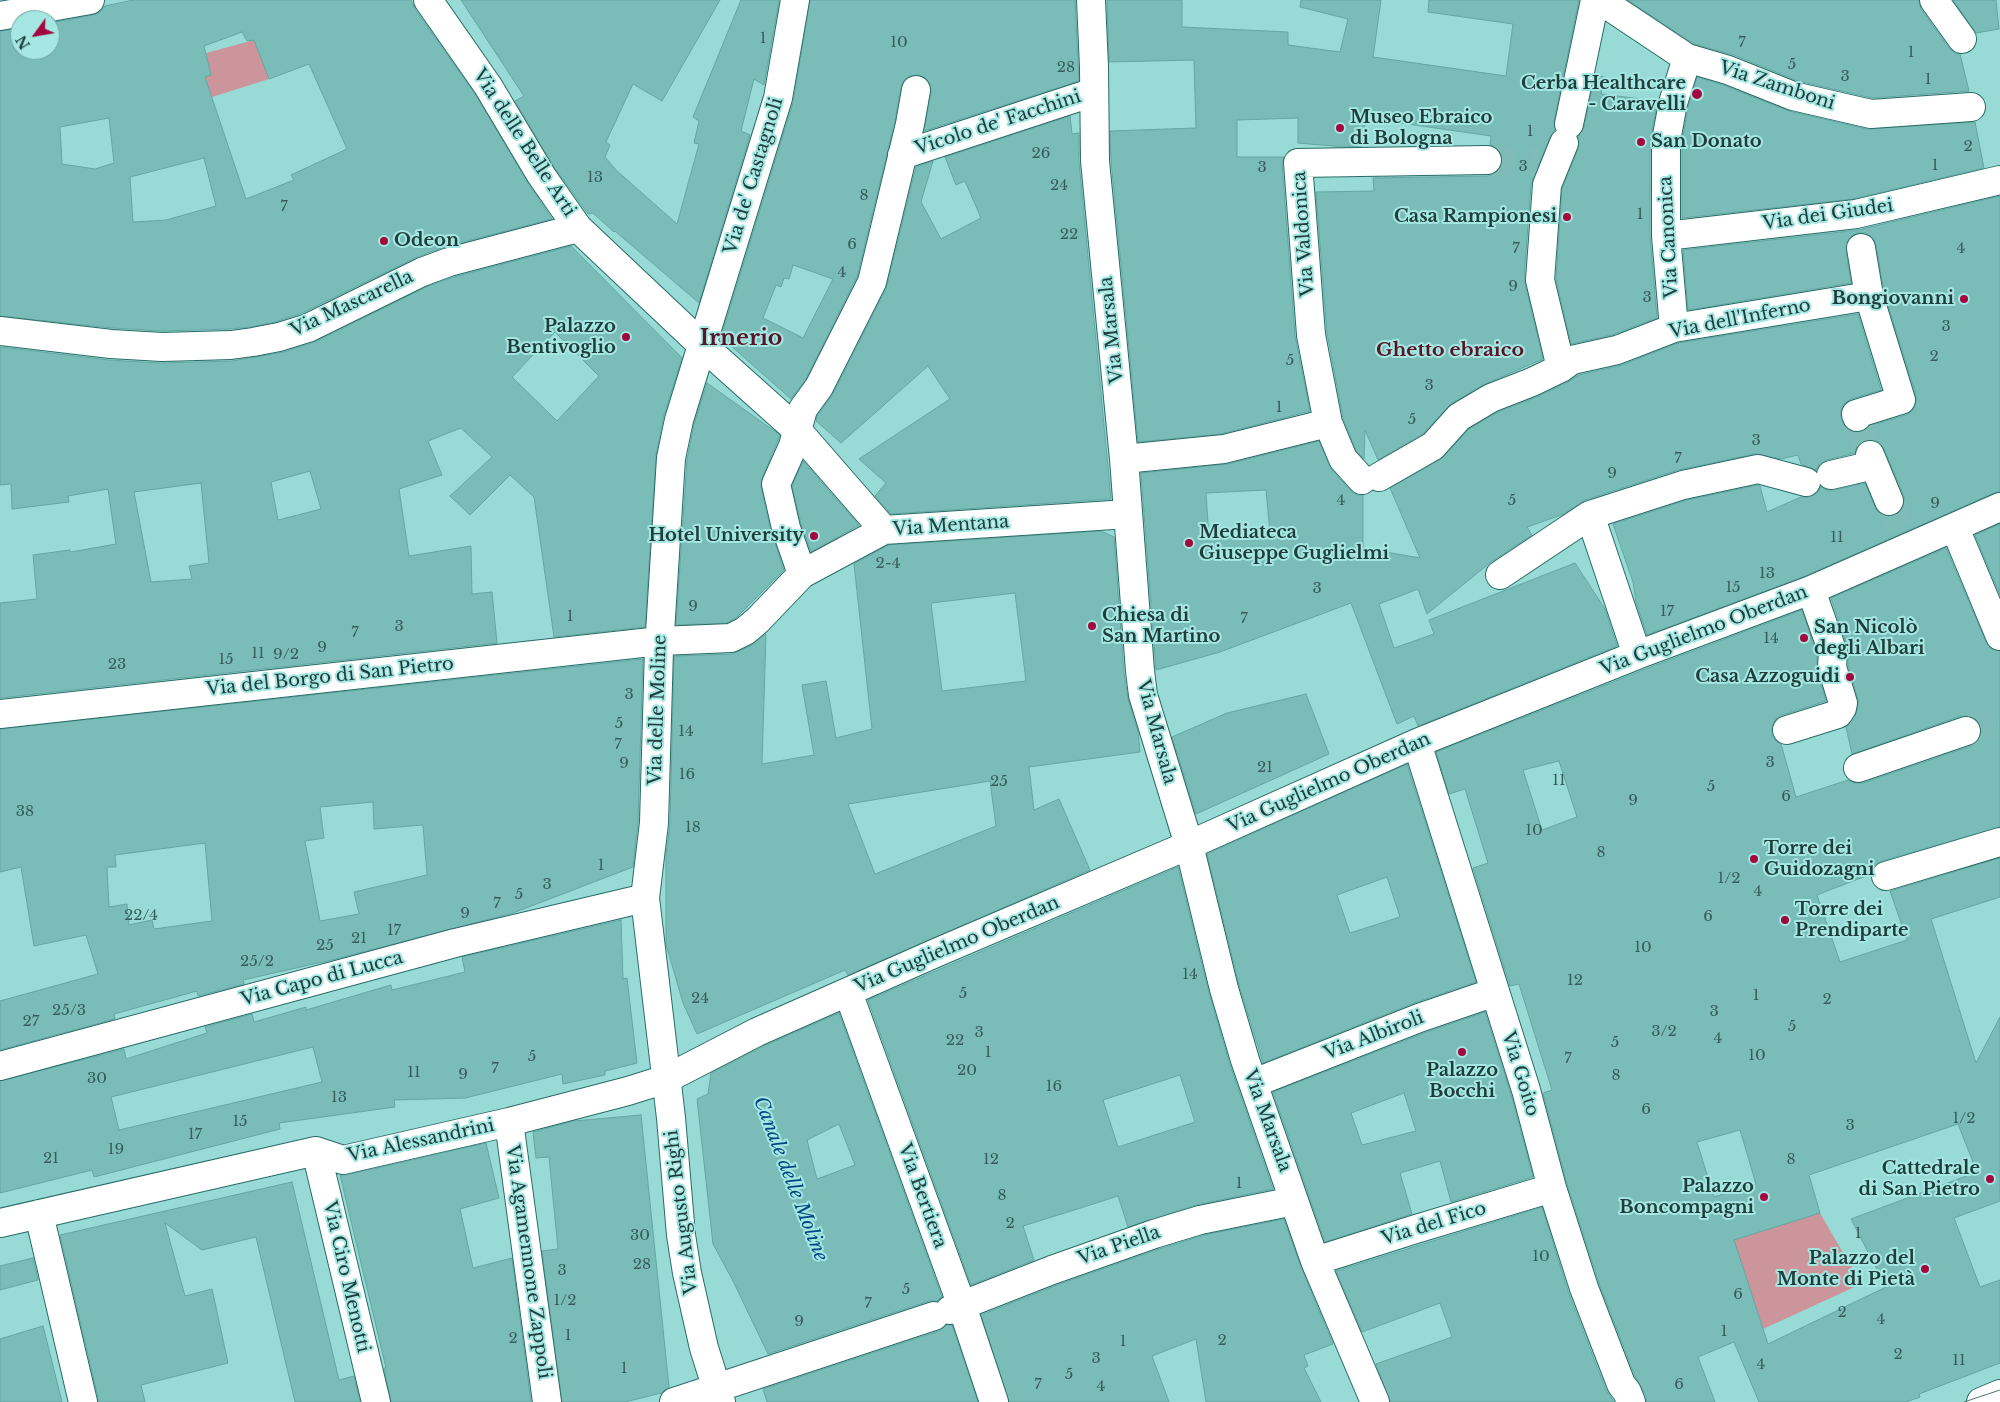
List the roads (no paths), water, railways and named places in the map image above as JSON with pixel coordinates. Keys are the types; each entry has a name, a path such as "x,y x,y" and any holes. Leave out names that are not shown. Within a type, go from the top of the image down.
{"street":[{"path":"0,16 90,0"},
{"name":"Via delle Belle Arti","path":"428,0 488,86 536,168 578,228 702,345 797,430 884,530"},
{"name":"Via Marsala","path":"1091,0 1095,160 1124,459 1140,671 1144,695 1189,845 1224,989 1245,1060 1315,1262 1375,1402"},
{"path":"1561,368 1540,280 1547,185 1595,0"},
{"name":"Via Zamboni","path":"1600,0 1687,58 1728,70 1793,96 1862,113 1884,114 1970,107"},
{"path":"1934,0 1962,39"},
{"name":"Via de' Castagnoli","path":"702,345 778,98 794,2"},
{"name":"Via Canonica","path":"1674,328 1666,236 1666,140 1673,104 1687,58"},
{"name":"Vicolo de' Facchini","path":"802,574 786,528 776,484 793,446 803,409 819,388 872,282 916,90"},
{"name":"Vicolo de' Facchini","path":"902,155 1094,92"},
{"name":"Via Valdonica","path":"1371,478 1343,459 1328,423 1311,335 1298,163 1487,160"},
{"name":"Via dei Giudei","path":"1666,236 1859,229 1994,182"},
{"name":"Via Mascarella","path":"0,332 111,344 162,347 231,345 253,342 279,337 308,328 422,272 449,262 578,228"},
{"path":"1858,418 1856,414 1901,400 1869,296 1859,229"},
{"name":"Via dell'Inferno","path":"1371,478 1433,446 1459,417 1491,398 1532,382 1561,368 1572,360 1617,350 1674,328 1869,296"},
{"name":"Via delle Moline","path":"666,1079 645,898 654,823 660,640 671,458 679,420 702,345"},
{"path":"1124,459 1224,449 1328,423"},
{"path":"1500,574 1590,515 1683,485 1758,469 1819,478 1872,460 1889,501"},
{"name":"Via Guglielmo Oberdan","path":"666,1079 757,1032 1189,845 1417,743 1637,655 1811,590 1906,543 1954,528 2000,507"},
{"name":"Via Mentana","path":"660,640 731,638 740,634 758,620 802,574 884,530 1128,514"},
{"path":"1590,515 1637,655"},
{"path":"1954,528 2000,636"},
{"path":"1787,730 1838,714 1843,703 1832,667 1833,653 1811,590"},
{"name":"Via del Borgo di San Pietro","path":"0,714 660,640"},
{"path":"1858,768 1966,731"},
{"name":"Via Goito","path":"1417,743 1526,1090 1552,1188 1584,1288 1621,1384 1629,1397"},
{"path":"1886,876 2000,842"},
{"name":"Via Capo di Lucca","path":"0,1066 455,943 645,898"},
{"name":"Via Bertiera","path":"848,992 949,1311 994,1402"},
{"name":"Via Albiroli","path":"1254,1083 1419,1018 1495,992"},
{"name":"Via Alessandrini","path":"0,1223 316,1152 343,1160 509,1122 628,1091 666,1079"},
{"name":"Via Augusto Righi","path":"666,1079 681,1235 687,1273 704,1348 719,1395"},
{"name":"Via Agamennone Zappoli","path":"509,1122 547,1402"},
{"name":"Via Ciro Menotti","path":"316,1152 376,1402"},
{"name":"Via del Fico","path":"1315,1262 1552,1188"},
{"name":"Via Piella","path":"674,1402 719,1395 949,1311 1052,1270 1154,1234 1200,1220 1294,1201"},
{"path":"39,1214 83,1402"},
{"path":"1980,1402 2000,1394"}],"tunnel":[{"path":"1487,160 1538,163"},
{"path":"1857,417 1870,455"},
{"path":"1889,501 1904,538"},
{"path":"1966,731 2000,719"}],"tram line":[{"path":"1964,1402 2000,1390"}],"place":[{"name":"Cerba Healthcare - Caravelli","path":"1697,94"},
{"name":"Museo Ebraico di Bologna","path":"1340,128"},
{"name":"San Donato","path":"1641,142"},
{"name":"Casa Rampionesi","path":"1567,217"},
{"name":"Odeon","path":"384,241"},
{"name":"Bongiovanni","path":"1964,299"},
{"name":"Palazzo Bentivoglio","path":"626,337"},
{"name":"Hotel University","path":"814,536"},
{"name":"Mediateca Giuseppe Guglielmi","path":"1189,543"},
{"name":"Chiesa di San Martino","path":"1092,626"},
{"name":"San Nicolò degli Albari","path":"1804,638"},
{"name":"Casa Azzoguidi","path":"1850,677"},
{"name":"Torre dei Guidozagni","path":"1754,859"},
{"name":"Torre dei Prendiparte","path":"1785,920"},
{"name":"Palazzo Bocchi","path":"1462,1052"},
{"name":"Cattedrale di San Pietro","path":"1990,1179"},
{"name":"Palazzo Boncompagni","path":"1764,1197"},
{"name":"Palazzo del Monte di Pietà","path":"1925,1269"}],"district":[{"name":"Irnerio","path":"741,339"},
{"name":"Ghetto ebraico","path":"1450,351"}],"water label":[{"name":"Canale delle Moline","path":"790,1179"}]}
